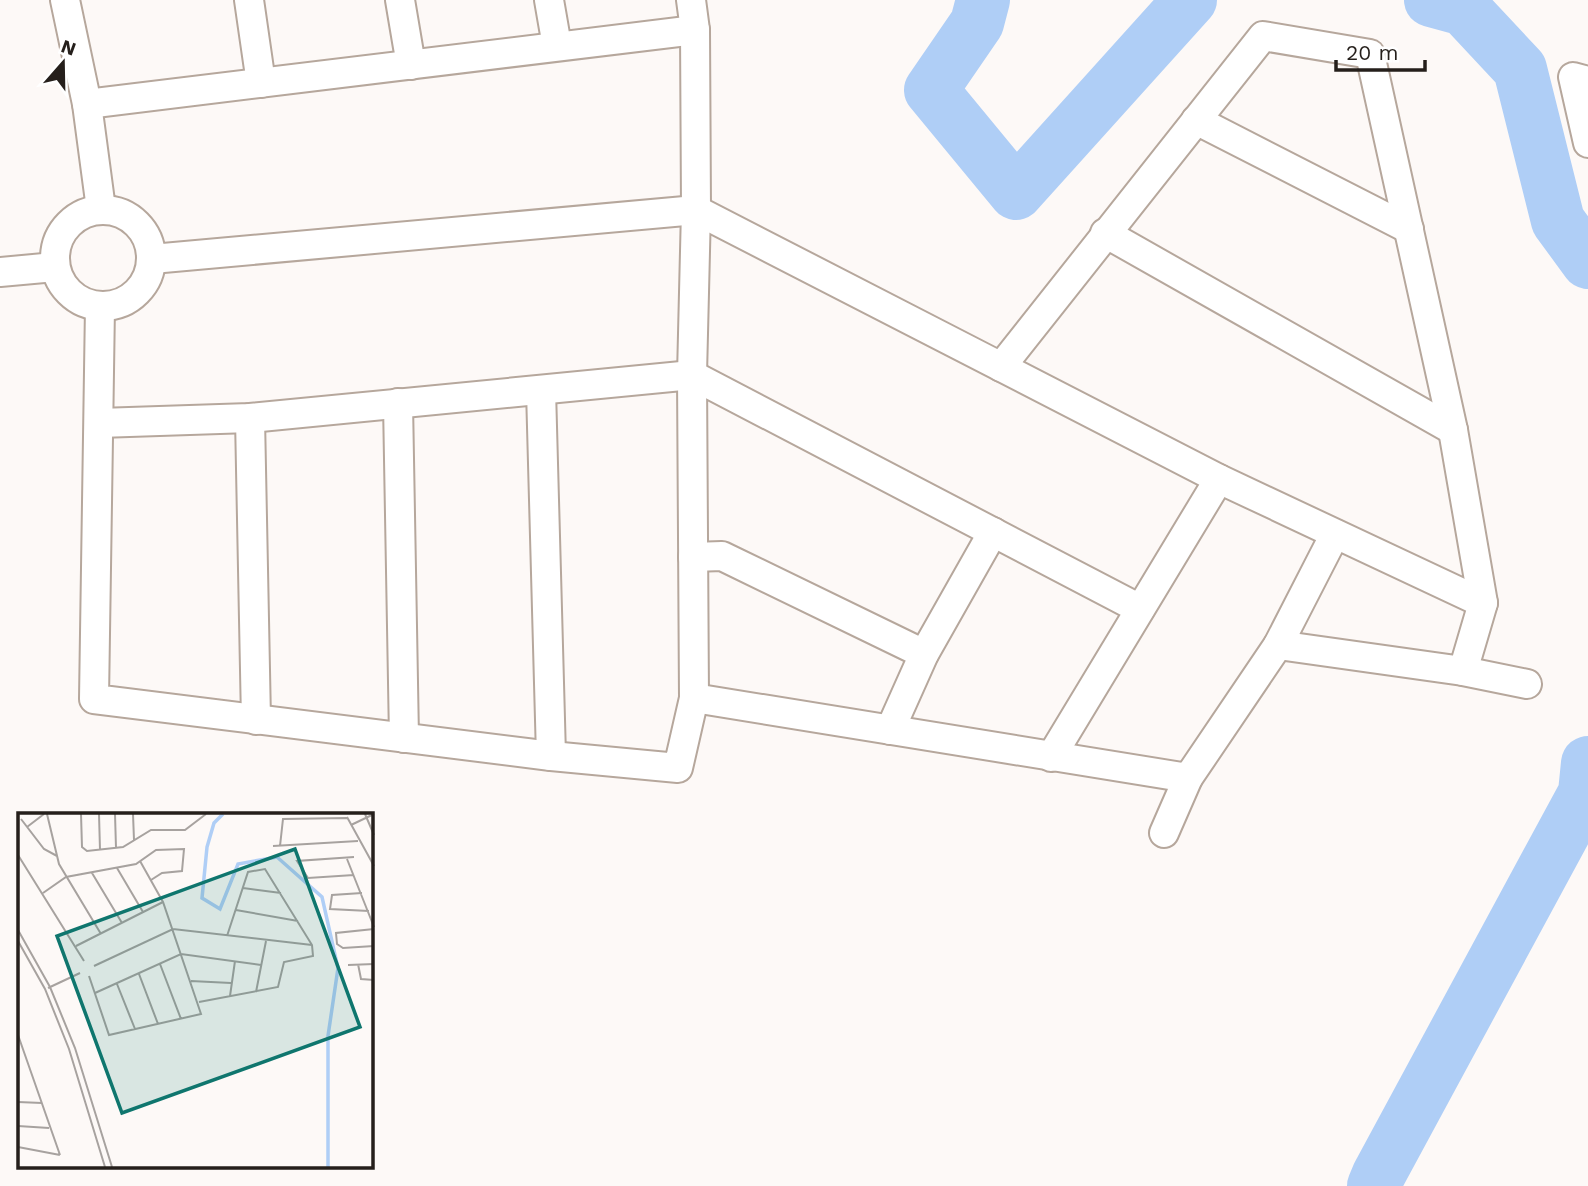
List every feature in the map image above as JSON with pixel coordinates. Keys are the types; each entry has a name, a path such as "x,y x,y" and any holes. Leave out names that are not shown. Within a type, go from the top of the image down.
{"street":[{"path":"65,0 87,104 100,209"},
{"path":"249,0 261,83"},
{"path":"400,0 411,65"},
{"path":"548,0 557,46"},
{"path":"100,306 94,699 551,756 678,768 694,698 692,375 696,210 695,30 691,0"},
{"path":"87,104 695,30"},
{"path":"1001,367 1263,36 1370,54 1453,430 1483,603 1463,671"},
{"path":"1588,81 1573,77 1588,143"},
{"path":"1196,120 1409,229"},
{"path":"100,209 116,211 131,218 146,236 152,259 149,274 141,288 130,298 116,305 100,306 84,303 71,294 61,282 55,267 54,250 60,234 70,221 84,212 100,209"},
{"path":"152,259 696,210 1219,479 1483,603"},
{"path":"1105,233 1453,430"},
{"path":"0,272 55,267"},
{"path":"99,423 250,418 692,375 1140,609"},
{"path":"541,390 551,756"},
{"path":"398,403 404,738"},
{"path":"250,418 256,720"},
{"path":"1051,757 1219,479"},
{"path":"890,730 924,654 993,532"},
{"path":"1164,833 1188,778 1278,645 1335,534"},
{"path":"693,557 722,556 924,654"},
{"path":"1278,645 1463,671 1527,684"},
{"path":"694,698 1188,778"}],"waterway":[{"path":"983,0 977,23 931,90 1016,193 1190,0"},
{"path":"1431,0 1464,9 1520,69 1558,221 1588,262"},
{"path":"1374,1186 1585,793 1588,763"}]}
